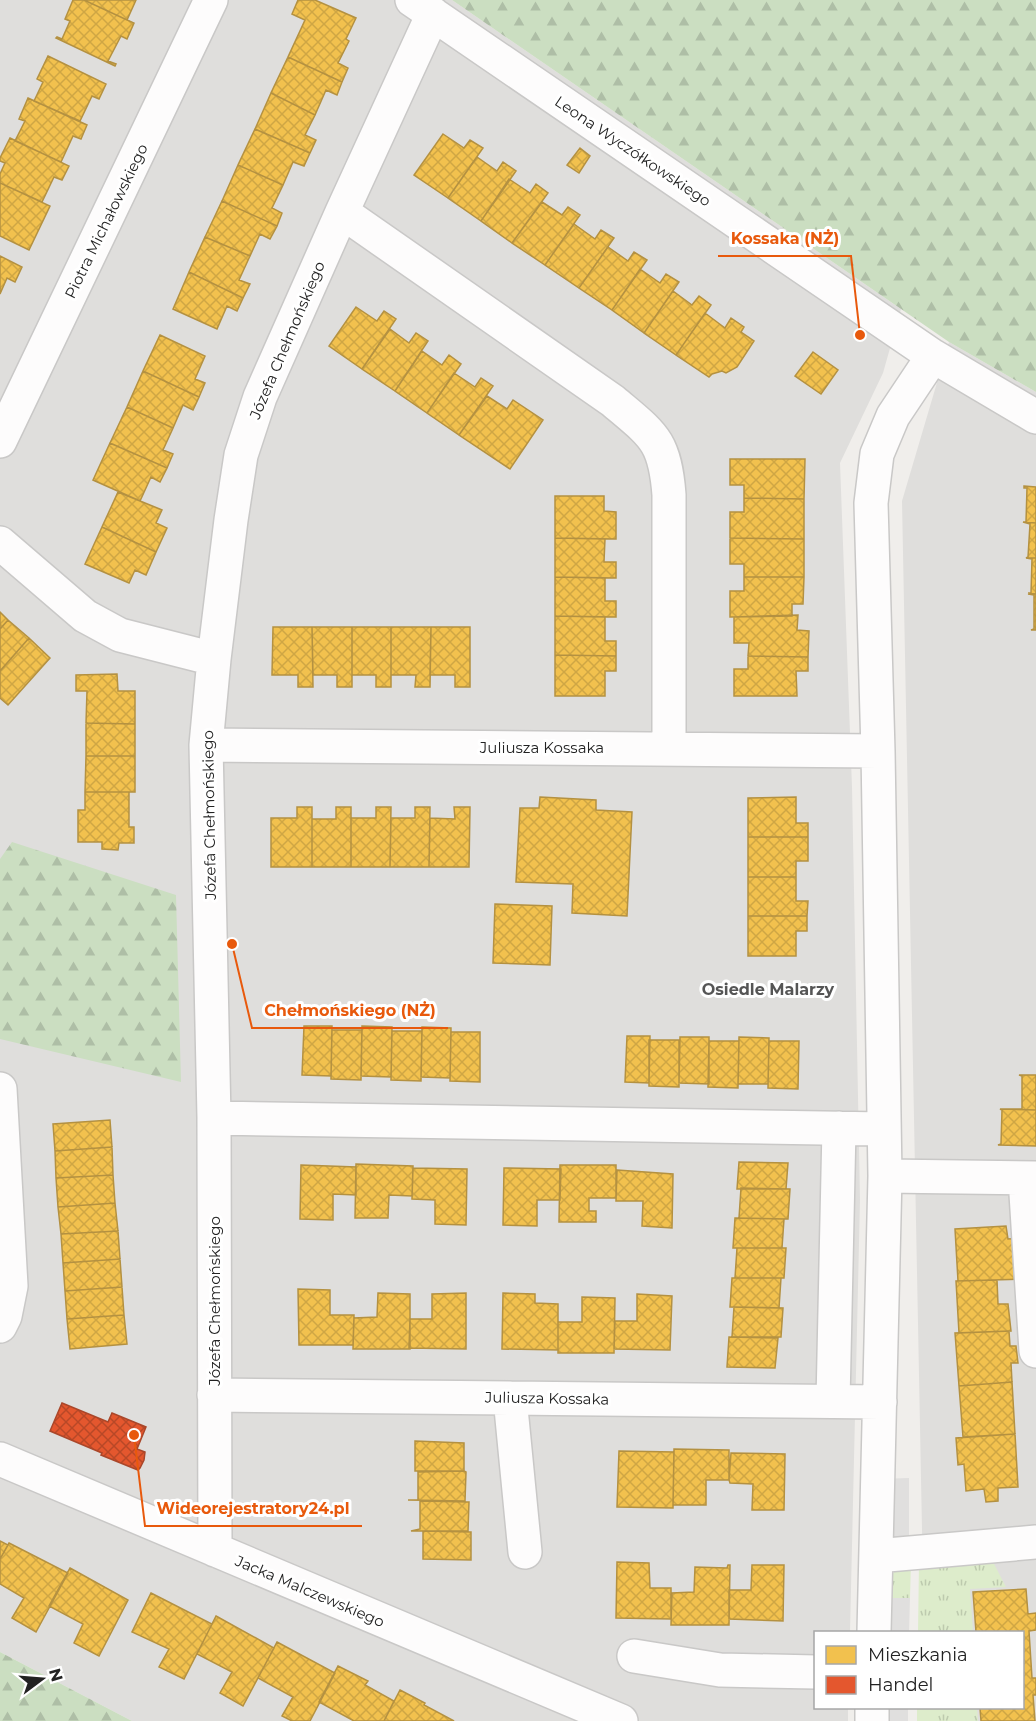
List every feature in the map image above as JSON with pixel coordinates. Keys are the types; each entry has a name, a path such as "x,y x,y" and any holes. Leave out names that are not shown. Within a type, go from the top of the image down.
{"street":[{"name":"Piotra Michałowskiego","path":"0,441 211,0"},
{"name":"Józefa Chełmońskiego","path":"215,1550 214,1118 206,745 214,659 241,455 260,397 342,212 423,7"},
{"name":"Leona Wyczółkowskiego","path":"423,7 933,356 1036,417"},
{"path":"342,212 613,401 645,428 660,446 668,469 669,495 669,748"},
{"path":"874,1631 885,1176 878,751 871,503 877,454 893,416 933,356"},
{"path":"0,543 86,615 120,636 214,659"},
{"name":"Juliusza Kossaka","path":"206,745 878,751"},
{"path":"0,1089 11,1286 5,1316 0,1326"},
{"path":"214,1118 884,1129"},
{"path":"832,1401 839,1128"},
{"path":"885,1176 1031,1178 1036,1351"},
{"name":"Juliusza Kossaka","path":"214,1395 880,1402"},
{"path":"510,1398 525,1552"},
{"name":"Jacka Malczewskiego","path":"0,1459 621,1721"},
{"path":"876,1556 1036,1542"},
{"path":"634,1656 720,1670 814,1672"}],"shaded area":[{"path":"0,0 452,0 901,309 883,373 840,463 852,787 860,1200 850,1631 814,1631 814,1709 848,1709 848,1721 132,1721 0,1652"},
{"path":"949,342 1036,392 1036,1721 925,1721 925,1709 1024,1709 1024,1631 924,1631 902,501"},
{"path":"909,1478 909,1538 877,1538 878,1479"},
{"path":"875,1598 910,1598 909,1631 874,1631"},
{"path":"872,1709 908,1709 908,1721 872,1721"}],"green space":[{"path":"452,0 1036,0 1036,392 949,342"},
{"path":"12,842 176,895 181,1082 0,1039 0,859"},
{"path":"992,1560 1006,1587 970,1589 973,1631 918,1631 919,1562"},
{"path":"911,1562 910,1598 888,1598 888,1580 901,1563"},
{"path":"0,1652 132,1721 0,1721"},
{"path":"917,1709 977,1709 978,1721 917,1721"}],"building: Mieszkania":[{"path":"73,0 84,0 134,23 127,39 121,36 108,61 116,64 115,66 56,38 62,39 70,21 65,19"},
{"path":"84,0 136,0 127,20"},
{"path":"298,0 315,0 356,18 346,39 349,41 338,63 348,68 342,82 288,57 305,20 292,14"},
{"path":"48,56 106,84 99,99 92,96 80,121 34,101 43,82 37,79"},
{"path":"288,57 342,82 337,95 326,90 315,115 271,93"},
{"path":"271,93 315,115 305,135 316,140 310,153 255,129"},
{"path":"28,98 87,125 81,139 73,136 61,162 15,141 25,121 19,119"},
{"path":"255,129 310,153 304,166 293,162 283,185 238,165"},
{"path":"443,134 464,148 470,140 483,148 448,198 414,175"},
{"path":"10,138 69,166 62,180 54,177 42,202 0,183 0,174 5,163 0,161 0,158"},
{"path":"580,148 590,156 579,173 567,165"},
{"path":"477,157 497,171 503,162 516,171 481,221 448,198"},
{"path":"238,165 283,185 272,208 282,213 277,226 222,201"},
{"path":"509,179 530,193 536,184 548,193 512,243 481,221"},
{"path":"0,183 50,206 29,250 0,236"},
{"path":"222,201 277,226 270,239 260,234 250,256 205,237"},
{"path":"542,202 562,215 568,207 580,215 545,265 512,243"},
{"path":"574,224 595,239 601,230 614,238 579,288 545,265"},
{"path":"205,237 250,256 239,280 250,284 243,298 189,272"},
{"path":"608,247 628,261 634,252 647,260 612,310 579,288"},
{"path":"0,256 22,267 15,282 7,278 0,294"},
{"path":"640,269 660,283 666,274 679,282 644,333 612,310"},
{"path":"189,272 243,298 237,311 227,306 217,329 173,309"},
{"path":"673,291 692,305 699,296 711,305 676,355 644,333"},
{"path":"356,307 377,321 384,311 396,319 362,369 329,346"},
{"path":"705,313 725,328 731,318 744,327 741,332 754,341 737,367 726,373 722,371 709,377 676,355"},
{"path":"390,329 409,343 416,333 428,341 395,391 362,369"},
{"path":"160,335 205,356 195,379 205,383 199,397 143,371"},
{"path":"422,351 442,365 449,355 461,364 427,413 395,391"},
{"path":"813,352 838,370 821,394 795,376"},
{"path":"143,371 199,397 193,410 183,405 173,428 127,407"},
{"path":"454,373 475,387 481,378 493,386 459,435 427,413"},
{"path":"487,396 507,409 513,400 543,420 510,469 459,435"},
{"path":"127,407 173,428 163,450 173,454 167,468 110,443"},
{"path":"110,443 167,468 160,482 151,477 140,501 93,480"},
{"path":"730,459 805,459 804,499 744,498 744,485 730,485"},
{"path":"1024,486 1036,487 1036,523 1023,522 1026,522 1027,488"},
{"path":"118,492 162,510 156,523 167,528 156,552 102,527"},
{"path":"555,496 604,496 604,511 616,512 616,539 555,538"},
{"path":"744,498 804,499 804,539 730,538 730,512 744,512"},
{"path":"1023,522 1036,523 1036,558 1026,558 1028,557 1030,524"},
{"path":"102,527 156,552 146,575 135,570 129,583 85,564"},
{"path":"555,538 605,539 604,562 616,562 616,578 555,577"},
{"path":"730,538 804,539 804,577 744,577 744,564 730,564"},
{"path":"1026,558 1036,558 1036,594 1028,593 1031,593 1032,559"},
{"path":"555,577 605,578 605,601 616,601 616,617 555,616"},
{"path":"744,577 804,577 803,604 792,604 792,616 730,617 730,591 744,591"},
{"path":"1028,594 1036,594 1036,630 1031,630 1034,629 1034,595"},
{"path":"0,612 8,620 0,629"},
{"path":"798,615 797,630 809,631 808,657 748,656 749,643 734,643 734,617"},
{"path":"555,616 605,617 605,641 616,641 616,656 555,655"},
{"path":"8,620 29,638 0,671 0,629"},
{"path":"273,627 312,627 313,687 298,687 298,675 272,675"},
{"path":"312,627 352,627 352,687 337,687 337,675 313,675"},
{"path":"352,627 391,627 391,687 376,687 376,675 352,675"},
{"path":"391,627 431,627 430,687 415,687 416,675 391,675"},
{"path":"431,627 470,627 470,687 455,687 455,675 430,675"},
{"path":"29,638 50,658 8,705 0,698 0,671"},
{"path":"555,655 616,656 616,671 605,671 605,696 555,696"},
{"path":"748,656 808,657 808,671 796,671 797,696 734,696 734,669 748,669"},
{"path":"117,674 118,691 135,691 135,724 86,723 87,691 76,691 76,675"},
{"path":"86,723 135,724 135,756 86,756"},
{"path":"86,756 135,756 135,792 85,792"},
{"path":"85,792 129,792 129,827 134,827 134,843 119,843 118,850 102,849 102,842 78,842 78,810 85,810"},
{"path":"540,797 596,800 596,810 632,812 627,916 572,913 573,884 516,882 520,808 539,808"},
{"path":"796,797 796,823 808,823 808,837 748,837 748,798"},
{"path":"297,807 312,807 312,867 271,867 271,818 297,818"},
{"path":"336,807 351,807 351,867 312,867 312,819 336,819"},
{"path":"376,807 391,807 390,867 351,867 351,818 376,818"},
{"path":"415,807 430,807 429,867 390,867 391,818 415,818"},
{"path":"454,807 470,807 469,867 429,867 430,818 455,819"},
{"path":"748,837 808,837 808,861 796,861 796,877 748,877"},
{"path":"748,877 796,877 796,901 808,901 807,916 748,916"},
{"path":"495,904 552,906 550,965 493,963"},
{"path":"748,916 807,916 807,931 796,931 796,956 748,956"},
{"path":"304,1026 332,1026 331,1076 302,1075"},
{"path":"362,1026 392,1027 391,1077 361,1076"},
{"path":"422,1027 451,1028 450,1078 421,1077"},
{"path":"332,1030 362,1030 361,1080 331,1079"},
{"path":"392,1031 422,1031 421,1081 391,1080"},
{"path":"451,1032 480,1032 480,1082 450,1081"},
{"path":"627,1036 650,1036 649,1083 625,1082"},
{"path":"680,1037 709,1037 709,1084 679,1083"},
{"path":"739,1037 769,1038 768,1084 738,1084"},
{"path":"649,1040 679,1040 679,1087 649,1086"},
{"path":"709,1041 739,1041 738,1088 708,1087"},
{"path":"769,1041 799,1041 798,1089 768,1088"},
{"path":"1019,1075 1036,1075 1036,1110 1000,1109 1022,1109 1022,1076"},
{"path":"1000,1109 1036,1110 1036,1146 998,1145 1001,1144 1002,1110"},
{"path":"110,1120 112,1147 55,1151 53,1124"},
{"path":"112,1147 113,1175 56,1178 55,1151"},
{"path":"739,1162 788,1163 786,1189 737,1189"},
{"path":"356,1164 413,1166 412,1196 389,1195 388,1218 355,1218"},
{"path":"301,1165 356,1167 356,1195 333,1194 333,1220 300,1219"},
{"path":"560,1165 616,1165 616,1198 589,1198 589,1211 596,1211 596,1222 559,1222"},
{"path":"413,1168 467,1169 466,1225 435,1224 435,1200 412,1199"},
{"path":"504,1168 561,1169 560,1200 537,1200 537,1226 503,1225"},
{"path":"617,1170 673,1174 672,1228 642,1226 643,1201 616,1201"},
{"path":"113,1175 115,1203 58,1207 56,1178"},
{"path":"741,1188 790,1189 788,1219 739,1218"},
{"path":"115,1203 118,1231 61,1234 58,1207"},
{"path":"735,1218 784,1219 782,1248 733,1248"},
{"path":"1006,1226 1008,1239 1020,1238 1023,1279 958,1281 955,1229"},
{"path":"118,1231 120,1259 63,1263 61,1234"},
{"path":"737,1248 786,1248 784,1278 735,1278"},
{"path":"120,1259 122,1287 65,1291 63,1263"},
{"path":"732,1278 781,1278 779,1308 730,1307"},
{"path":"997,1280 998,1304 1008,1304 1011,1331 959,1333 956,1281"},
{"path":"122,1287 124,1315 67,1319 65,1291"},
{"path":"298,1289 330,1290 330,1315 354,1315 353,1345 299,1345"},
{"path":"378,1293 410,1294 410,1349 353,1349 354,1318 377,1317"},
{"path":"466,1293 466,1349 409,1348 410,1319 432,1319 432,1294"},
{"path":"503,1293 535,1294 535,1303 558,1304 558,1350 502,1349"},
{"path":"637,1294 672,1296 670,1350 614,1349 615,1321 637,1321"},
{"path":"582,1297 615,1298 614,1353 558,1353 558,1322 582,1322"},
{"path":"734,1307 783,1308 781,1337 732,1337"},
{"path":"124,1315 127,1344 70,1349 67,1319"},
{"path":"1009,1331 1010,1346 1016,1346 1018,1363 1011,1363 1012,1382 959,1386 955,1333"},
{"path":"729,1337 778,1338 775,1368 727,1367"},
{"path":"1012,1382 1015,1434 963,1437 959,1386"},
{"path":"1015,1434 1018,1487 998,1488 998,1501 986,1502 984,1489 966,1491 964,1464 958,1465 956,1438"},
{"path":"415,1441 464,1443 464,1471 415,1471"},
{"path":"674,1449 729,1450 729,1480 706,1480 706,1505 673,1505"},
{"path":"619,1451 674,1452 673,1508 617,1507"},
{"path":"731,1453 785,1454 784,1510 752,1510 753,1484 730,1483"},
{"path":"418,1472 466,1472 465,1501 408,1500 418,1500"},
{"path":"420,1501 469,1502 468,1531 411,1531 420,1529"},
{"path":"423,1531 471,1532 471,1560 423,1559"},
{"path":"0,1541 8,1545 0,1559"},
{"path":"9,1543 68,1573 36,1632 12,1618 24,1598 0,1584 0,1559"},
{"path":"617,1562 649,1563 650,1588 671,1588 671,1619 616,1618"},
{"path":"730,1565 729,1625 671,1625 672,1593 694,1592 695,1567 727,1568"},
{"path":"752,1565 784,1565 783,1621 729,1619 729,1590 751,1590"},
{"path":"70,1568 128,1600 99,1656 74,1643 83,1624 49,1606"},
{"path":"1026,1589 1028,1614 1036,1613 1036,1630 1029,1631 1032,1678 1036,1678 1036,1695 1033,1695 1035,1721 981,1721 980,1709 1024,1709 1024,1631 976,1631 973,1592"},
{"path":"151,1593 212,1624 184,1679 159,1667 169,1649 132,1632"},
{"path":"216,1616 274,1648 243,1706 220,1693 232,1672 197,1654"},
{"path":"277,1642 335,1673 310,1721 292,1721 282,1716 293,1697 258,1678"},
{"path":"338,1666 368,1681 365,1685 394,1701 384,1721 354,1721 319,1702"},
{"path":"400,1690 425,1703 424,1705 454,1721 384,1721"}],"building: Handel":[{"path":"62,1403 108,1422 112,1413 146,1427 137,1449 145,1452 140,1468 138,1470 101,1455 102,1453 50,1431"}],"place":[{"name":"Kossaka (NŻ)","path":"860,335"},
{"name":"Chełmońskiego (NŻ)","path":"232,944"},
{"name":"Wideorejestratory24.pl","path":"134,1435"}],"district":[{"name":"Osiedle Malarzy","path":"768,989"}]}
